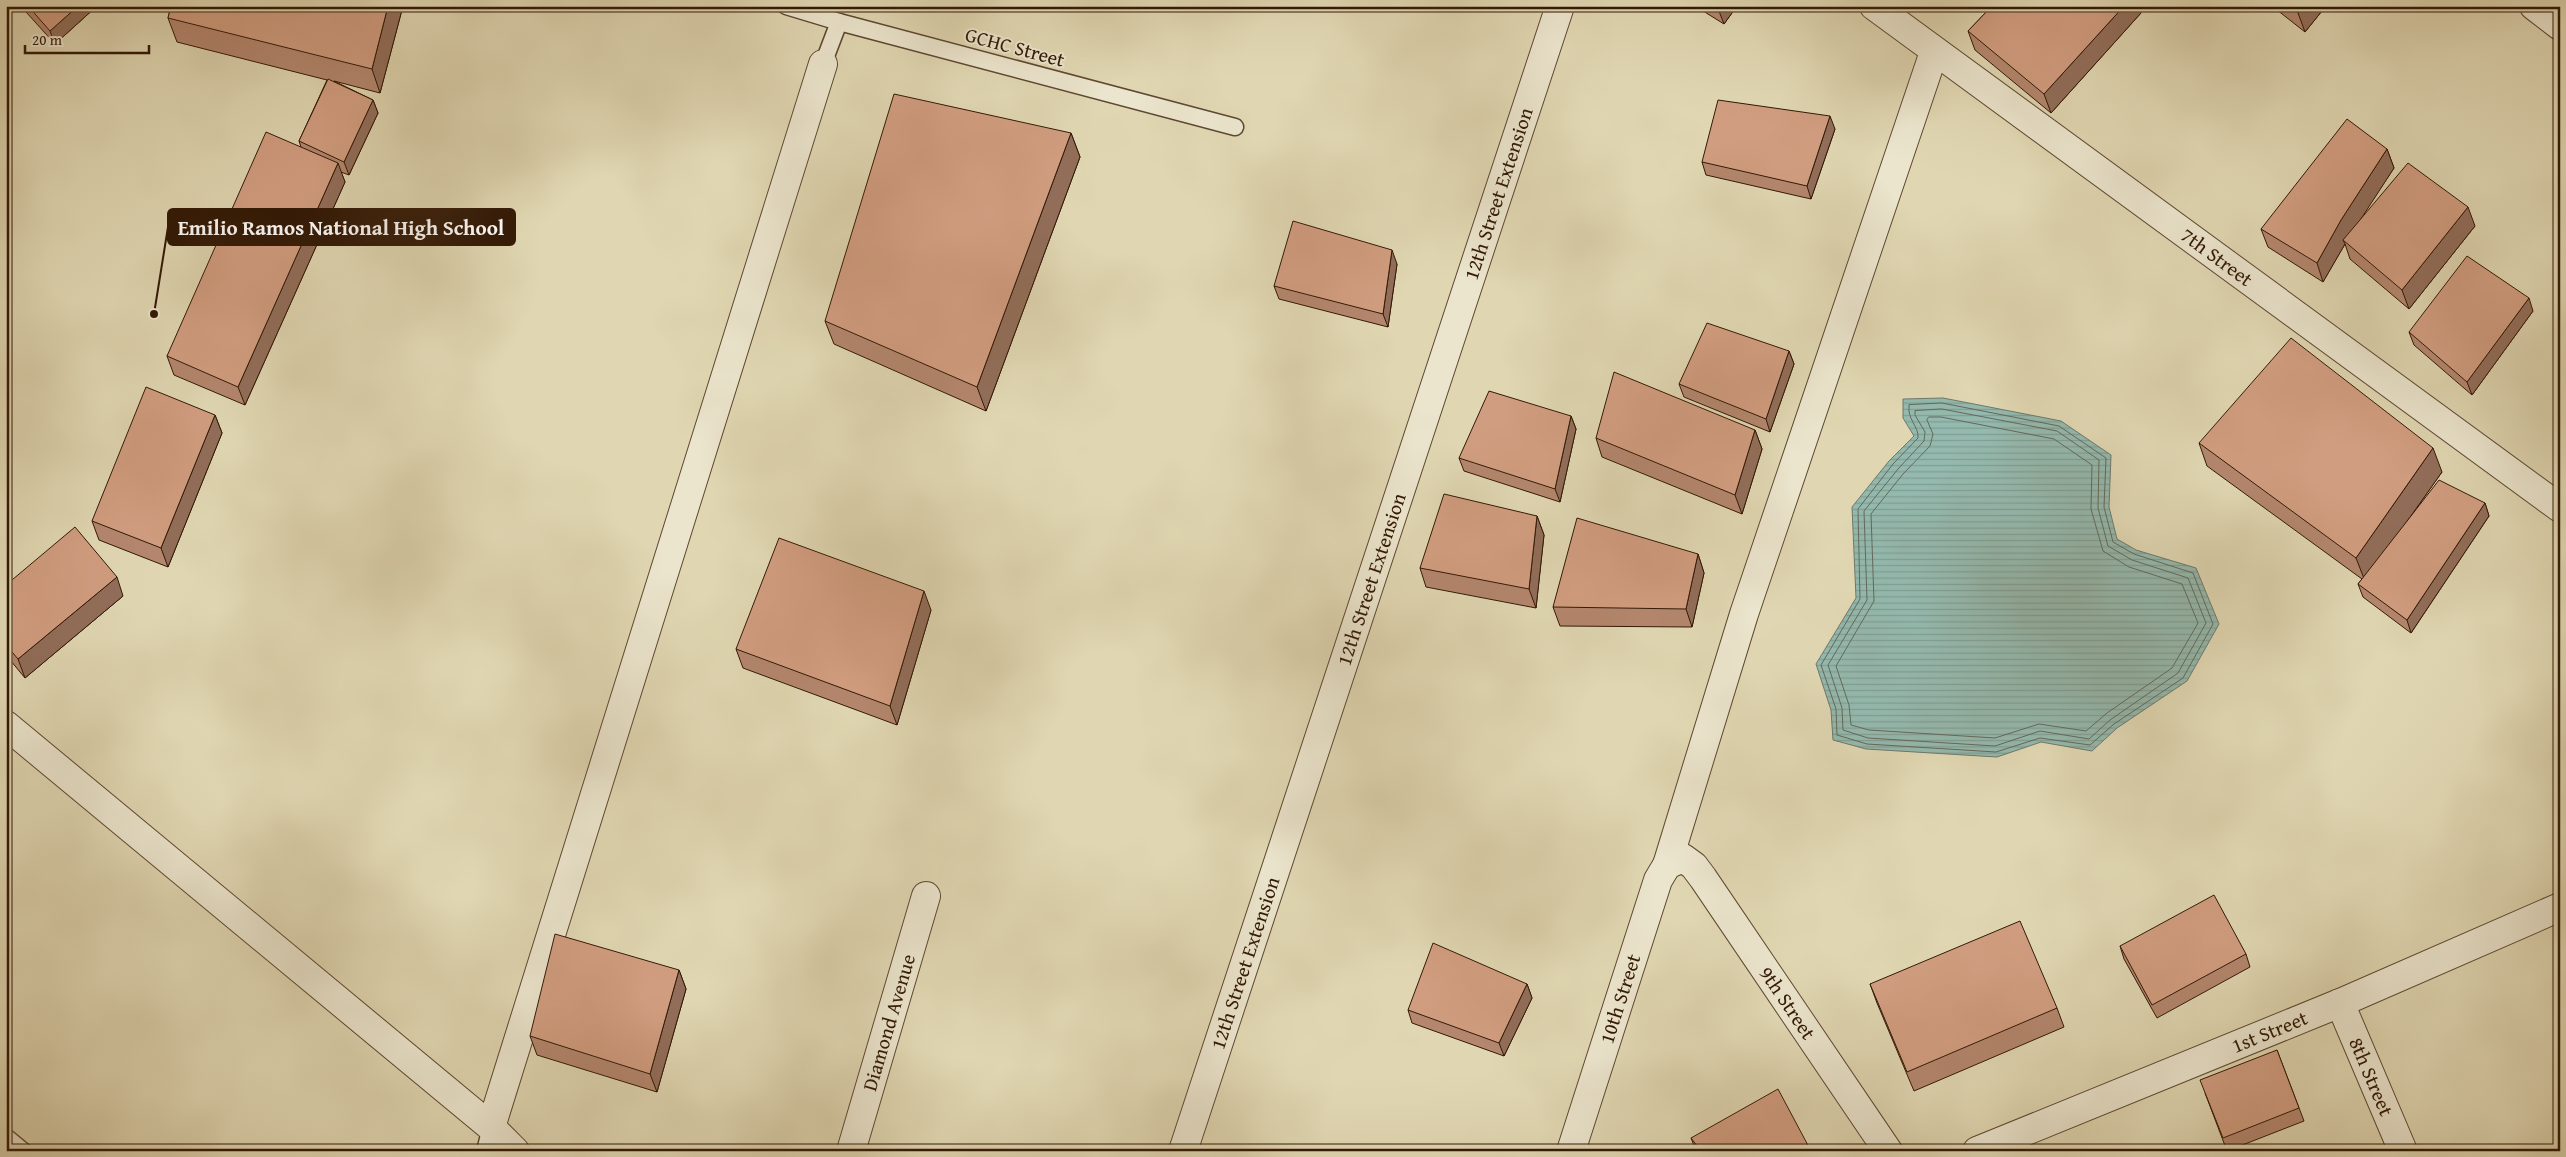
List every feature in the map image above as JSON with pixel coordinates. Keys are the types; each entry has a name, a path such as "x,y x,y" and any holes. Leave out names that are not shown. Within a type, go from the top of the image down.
{"street":[{"name":"12th Street Extension","path":"1183,1151 1560,6"},
{"name":"7th Street","path":"1874,6 1934,52 2560,508"},
{"path":"2534,6 2560,26"},
{"name":"10th Street","path":"1571,1151 1658,880 1675,862 1744,614 1934,52"},
{"path":"488,1139 823,64"},
{"path":"6,725 488,1139 515,1151"},
{"name":"9th Street","path":"1675,862 1694,866 1703,878 1888,1151"},
{"name":"Diamond Avenue","path":"851,1151 926,896"},
{"name":"1st Street","path":"1977,1151 2340,1003 2560,906"},
{"name":"8th Street","path":"2340,1003 2402,1151"}],"lane":[{"name":"GCHC Street","path":"786,6 839,22 1234,127"},
{"path":"823,64 839,22"},
{"path":"6,1137 23,1151"}],"water":[{"path":"1943,398 2061,421 2111,455 2109,507 2117,539 2136,550 2196,568 2219,624 2187,681 2117,728 2092,751 2041,742 1997,757 1866,749 1833,740 1831,710 1816,664 1856,598 1852,507 1889,461 1914,436 1903,418 1903,399"}],"building":[{"path":"28,6 78,6 50,31"},
{"path":"171,6 388,6 372,69 168,18"},
{"path":"1992,6 2124,6 2044,94 1968,31"},
{"path":"2289,6 2304,6 2298,13"},
{"path":"328,79 373,100 344,162 299,141"},
{"path":"894,94 1071,133 977,387 825,321"},
{"path":"1718,100 1830,116 1807,186 1702,162"},
{"path":"2347,119 2387,149 2341,220 2317,263 2261,229"},
{"path":"266,132 338,163 238,387 167,356"},
{"path":"2408,163 2468,207 2402,290 2343,240"},
{"path":"1293,221 1392,250 1383,314 1274,286"},
{"path":"2467,256 2529,298 2467,382 2409,332"},
{"path":"1707,323 1789,351 1766,419 1679,384"},
{"path":"2291,338 2433,448 2356,558 2199,443"},
{"path":"1614,372 1755,430 1735,495 1596,438"},
{"path":"146,387 215,415 161,548 92,521"},
{"path":"1489,391 1571,416 1555,489 1459,458"},
{"path":"2439,480 2485,503 2407,620 2358,584"},
{"path":"1444,494 1537,516 1529,589 1420,568"},
{"path":"1577,518 1698,554 1686,609 1553,607"},
{"path":"75,527 117,577 18,659 6,645 6,585"},
{"path":"779,538 924,591 890,706 736,649"},
{"path":"2214,895 2246,954 2152,1005 2120,946"},
{"path":"2020,921 2057,1008 1907,1072 1870,984"},
{"path":"555,934 679,970 650,1074 530,1036"},
{"path":"1433,943 1527,984 1499,1043 1408,1010"},
{"path":"2277,1050 2299,1108 2223,1138 2200,1080"},
{"path":"1778,1089 1811,1151 1701,1151 1691,1138"}],"place":[{"name":"Emilio Ramos National High School","path":"154,314"}]}
